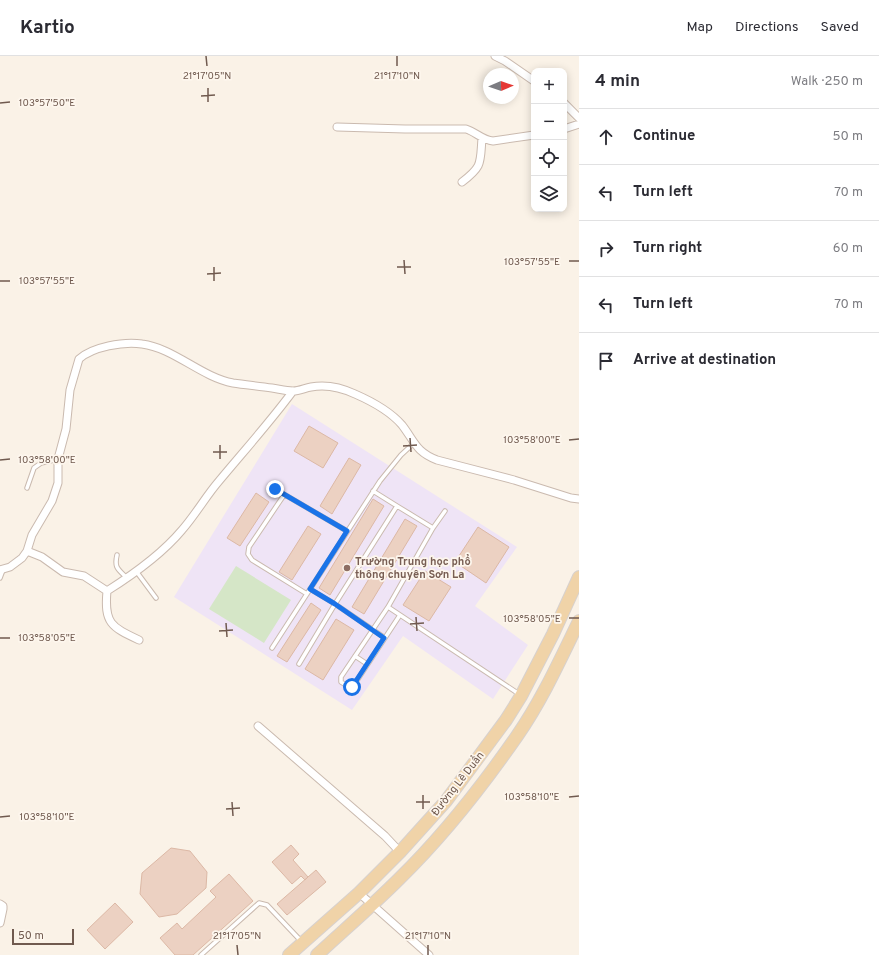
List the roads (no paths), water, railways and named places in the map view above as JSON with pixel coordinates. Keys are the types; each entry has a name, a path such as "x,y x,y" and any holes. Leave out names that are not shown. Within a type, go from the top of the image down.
{"main road":[{"name":"Đường Lê Duẩn","path":"289,955 359,893 400,852 446,801 506,720 521,696 553,634 579,576"},
{"name":"Đường Lê Duẩn","path":"317,955 372,905 426,852 458,813 518,735 538,703 579,621"}],"street":[{"path":"497,56 531,80"},
{"path":"567,107 579,118"},
{"path":"567,128 579,124"},
{"path":"338,127 405,130 466,129 475,132 482,138 493,141 531,135"},
{"path":"462,182 473,173 479,165 482,138"},
{"path":"2,569 16,563 27,551 32,535 52,501 55,493 58,483 58,459 66,429 70,390 76,363 82,356 106,347 124,343 143,344 168,353 214,377 232,382 293,391 328,385 369,401 394,417 402,425 422,452 438,460 579,499"},
{"path":"107,591 152,560 181,531 219,480 276,414 293,391"},
{"path":"27,551 42,557 63,572 84,576 107,591"},
{"path":"107,591 107,616 110,622 126,634 139,640"},
{"path":"258,726 385,836 400,852"},
{"path":"359,893 429,955"},
{"path":"0,904 3,909 0,923"}],"lane":[{"path":"272,648 373,491 390,467 414,443"},
{"path":"27,488 34,468 41,463 58,459"},
{"path":"275,489 347,531"},
{"path":"373,491 433,528"},
{"path":"284,495 250,547 248,554 252,560 307,594"},
{"path":"299,664 397,506"},
{"path":"400,615 352,687 349,687 341,682 341,677 388,606 433,528 445,511"},
{"path":"117,555 115,563 116,568 127,578"},
{"path":"0,578 2,569"},
{"path":"136,571 156,598"},
{"path":"310,589 335,604 384,638"},
{"path":"388,606 521,696"},
{"path":"355,656 367,664"},
{"path":"201,955 259,903 267,905 302,943"}],"place":[{"name":"Trường Trung học phổ thông chuyên Sơn La","path":"347,568"}]}
